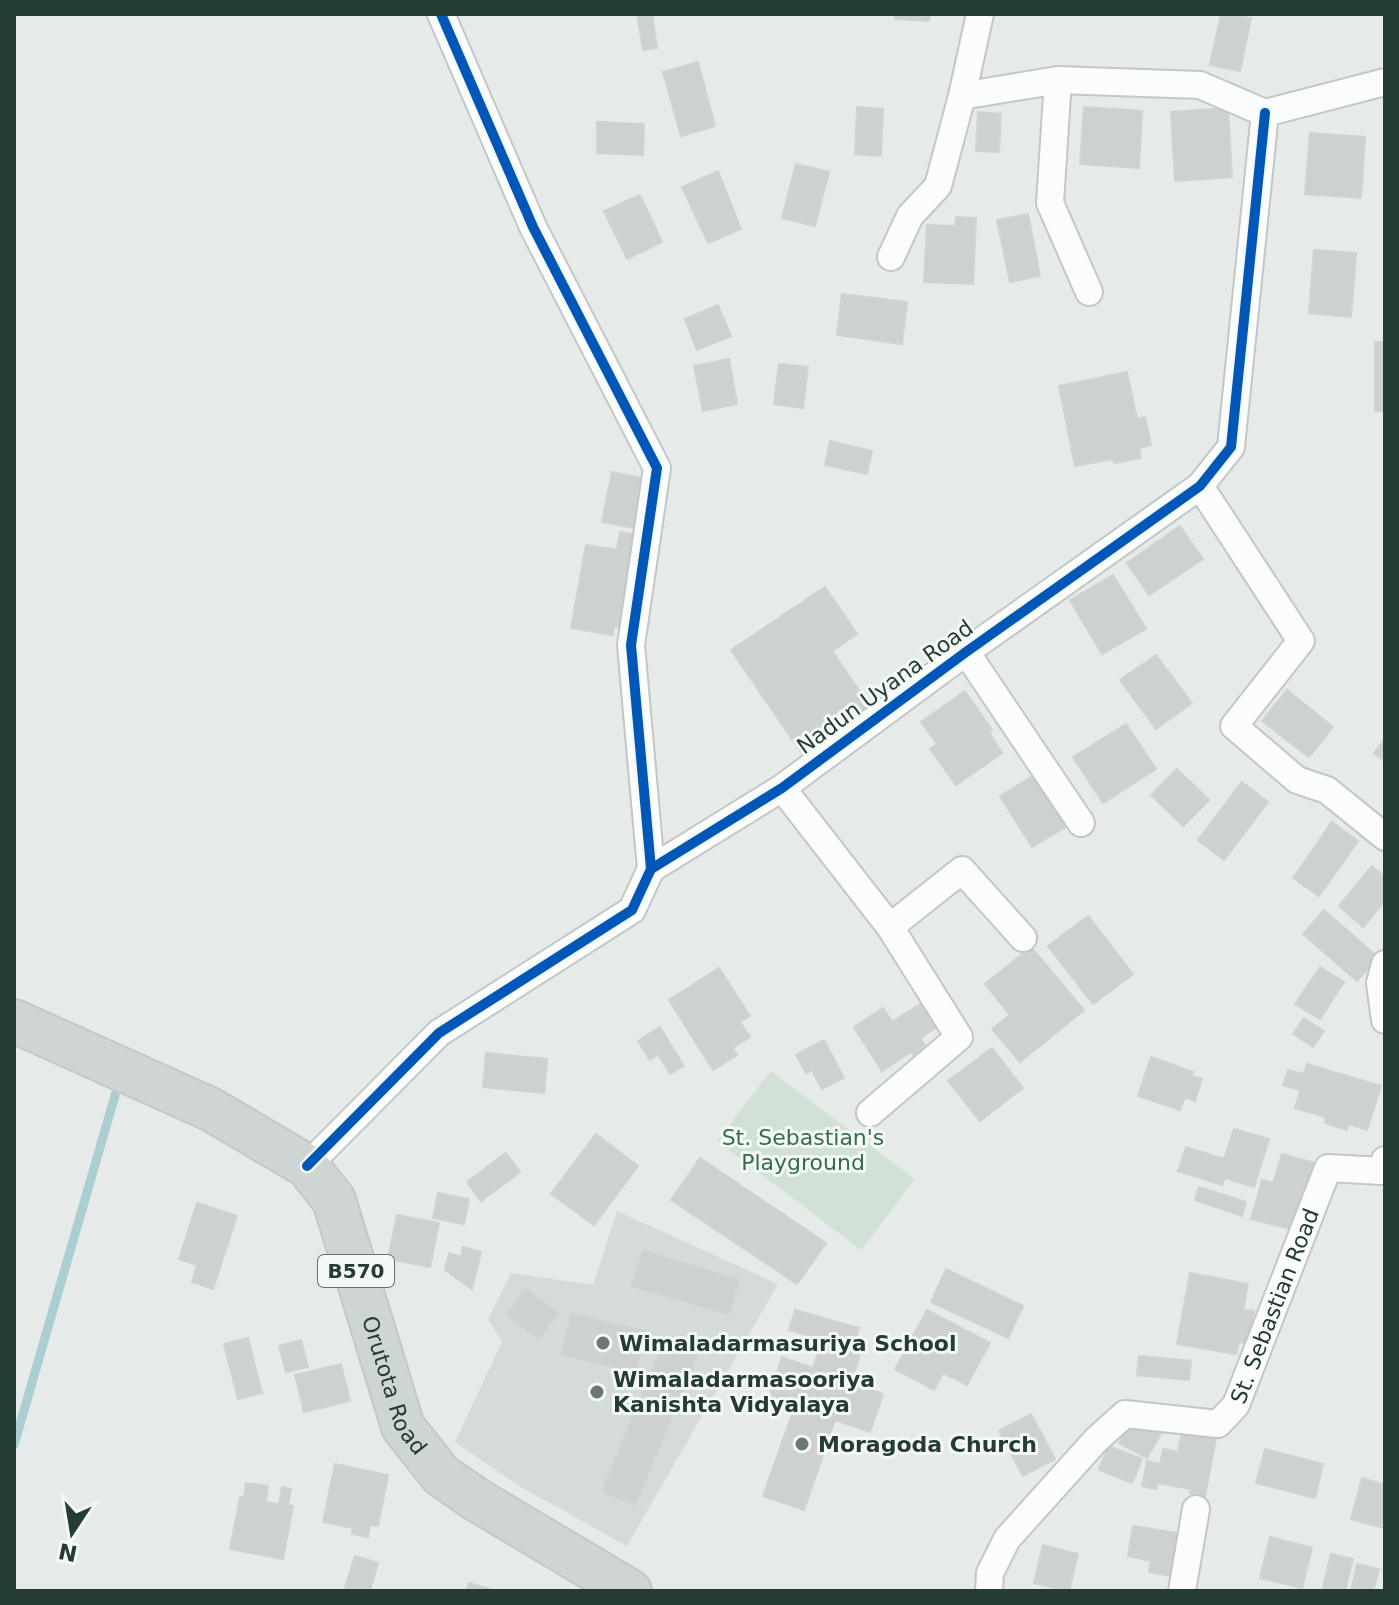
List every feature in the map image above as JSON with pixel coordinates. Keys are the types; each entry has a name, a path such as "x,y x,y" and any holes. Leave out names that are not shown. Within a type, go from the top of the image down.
{"main road":[{"name":"Orutota Road","path":"14,1021 210,1109 307,1166 334,1200 403,1427 441,1475 477,1500 630,1591"}],"street":[{"path":"307,1166 439,1033 632,910 651,869 631,645 657,468 533,227 441,14"},
{"path":"891,257 910,216 938,186 980,14"},
{"path":"962,96 1058,80 1200,85 1265,113 1385,82"},
{"path":"1058,80 1050,203 1089,292"},
{"name":"Nadun Uyana Road","path":"651,869 782,788 966,652 1200,486 1231,447 1265,113"},
{"path":"1200,486 1301,641 1234,726 1297,780 1327,790 1385,837"},
{"path":"966,652 1081,823"},
{"path":"782,788 890,927 959,1037 870,1113"},
{"path":"890,927 962,870 1023,938"},
{"path":"1385,964 1380,983 1385,1020"},
{"name":"St. Sebastian Road","path":"989,1591 990,1573 1007,1539 1096,1440 1125,1414 1218,1424 1236,1405 1328,1168 1382,1171 1385,1160"},
{"path":"1182,1591 1196,1509"}],"shaded area":[{"name":"Wimaladarmasooriya Kanishta Vidyalaya","path":"617,1211 778,1284 627,1546 521,1487 455,1442 502,1342 488,1319 511,1273 593,1285"}],"green space":[{"name":"St. Sebastian's Playground","path":"771,1071 915,1179 861,1250 717,1141"}],"building":[{"path":"637,14 652,14 657,48 643,50"},
{"path":"895,14 930,14 929,21 895,19"},
{"path":"1221,14 1251,18 1240,71 1210,65"},
{"path":"698,62 715,126 681,136 663,72"},
{"path":"857,107 883,109 881,156 855,154"},
{"path":"1084,107 1142,111 1139,168 1080,164"},
{"path":"1228,108 1232,177 1175,181 1171,112"},
{"path":"978,112 1001,114 999,152 976,151"},
{"path":"597,122 644,124 643,155 597,153"},
{"path":"1310,133 1365,137 1361,198 1305,194"},
{"path":"796,164 829,172 815,226 782,218"},
{"path":"718,171 741,229 708,243 682,187"},
{"path":"640,195 662,242 627,259 604,211"},
{"path":"1028,214 1040,276 1010,282 997,220"},
{"path":"956,217 976,218 973,284 924,282 927,225 955,226"},
{"path":"1314,250 1356,253 1351,317 1309,313"},
{"path":"842,294 907,302 902,344 837,335"},
{"path":"718,305 731,336 697,350 685,319"},
{"path":"1375,342 1385,342 1385,411 1375,411"},
{"path":"729,359 737,404 703,411 694,366"},
{"path":"779,364 808,367 803,408 774,404"},
{"path":"1127,372 1137,419 1145,417 1151,445 1139,448 1141,458 1075,466 1059,386"},
{"path":"830,441 872,451 867,474 825,465"},
{"path":"612,472 645,479 635,528 602,522"},
{"path":"1180,526 1203,559 1149,595 1127,563"},
{"path":"620,532 643,536 623,627 614,626 613,635 571,628 586,545 617,550"},
{"path":"1113,575 1146,629 1102,654 1070,600"},
{"path":"825,587 857,634 832,651 872,709 803,755 731,650"},
{"path":"1156,655 1192,703 1156,729 1120,680"},
{"path":"1287,690 1333,727 1309,757 1262,721"},
{"path":"965,691 992,730 989,732 1002,753 956,785 930,749 937,744 921,722"},
{"path":"1126,724 1156,769 1103,803 1073,757"},
{"path":"1385,739 1385,762 1374,753"},
{"path":"1177,769 1209,800 1183,826 1151,795"},
{"path":"1038,773 1069,825 1032,847 1000,796"},
{"path":"1242,782 1268,802 1224,860 1198,840"},
{"path":"1332,822 1358,841 1319,896 1293,878"},
{"path":"1372,866 1385,877 1385,901 1363,927 1339,906"},
{"path":"1324,910 1378,957 1357,981 1303,934"},
{"path":"1088,916 1133,974 1093,1004 1048,946"},
{"path":"1031,947 1084,1010 1020,1062 992,1029 1010,1015 985,984"},
{"path":"1320,967 1344,982 1320,1019 1295,1004"},
{"path":"719,968 750,1016 740,1022 750,1037 733,1048 737,1055 713,1070 669,1000"},
{"path":"927,1000 942,1024 920,1038 926,1047 913,1055 911,1052 882,1071 854,1027 883,1008 892,1022"},
{"path":"1304,1018 1324,1031 1313,1047 1293,1034"},
{"path":"660,1027 684,1066 670,1074 658,1054 650,1060 638,1041"},
{"path":"824,1040 844,1078 822,1089 812,1070 806,1073 796,1055"},
{"path":"992,1048 1023,1088 980,1121 948,1081"},
{"path":"486,1053 547,1059 544,1093 483,1087"},
{"path":"1151,1057 1193,1072 1192,1076 1202,1079 1195,1101 1185,1097 1180,1110 1138,1096"},
{"path":"1307,1064 1381,1086 1367,1130 1348,1124 1347,1130 1325,1123 1326,1117 1295,1108 1300,1090 1283,1085 1288,1070 1304,1074"},
{"path":"1234,1129 1269,1139 1254,1187 1225,1178 1222,1185 1178,1171 1186,1147 1224,1159"},
{"path":"596,1134 638,1166 594,1225 551,1194"},
{"path":"506,1153 520,1172 481,1201 467,1182"},
{"path":"1282,1154 1315,1163 1295,1230 1251,1219 1262,1180 1273,1183"},
{"path":"700,1158 826,1243 797,1284 671,1200"},
{"path":"1199,1187 1246,1202 1242,1216 1195,1200"},
{"path":"438,1193 469,1199 464,1224 433,1218"},
{"path":"197,1203 237,1216 213,1289 192,1282 197,1265 179,1259"},
{"path":"397,1215 439,1223 430,1267 388,1259"},
{"path":"463,1247 481,1252 472,1289 445,1270 449,1253 461,1257"},
{"path":"643,1251 739,1280 729,1314 632,1286"},
{"path":"946,1269 1023,1306 1008,1338 931,1302"},
{"path":"1190,1273 1248,1284 1243,1310 1254,1311 1249,1343 1239,1342 1236,1354 1177,1344"},
{"path":"526,1289 558,1313 539,1338 507,1315"},
{"path":"795,1310 859,1328 854,1348 789,1330"},
{"path":"927,1310 990,1343 967,1385 943,1373 934,1390 895,1369"},
{"name":"Wimaladarmasuriya School","path":"571,1314 645,1331 636,1372 562,1355"},
{"path":"248,1338 262,1393 238,1399 224,1344"},
{"path":"301,1340 308,1367 286,1372 279,1346"},
{"path":"665,1341 697,1355 635,1505 602,1491"},
{"path":"822,1342 860,1355 851,1382 883,1394 870,1432 835,1420 804,1510 763,1496 795,1406 769,1397 782,1357 813,1368"},
{"path":"1139,1356 1191,1361 1189,1380 1137,1375"},
{"path":"341,1364 350,1401 304,1412 295,1375"},
{"path":"1031,1414 1055,1459 1023,1476 999,1431"},
{"path":"1130,1424 1147,1433 1150,1428 1161,1434 1147,1458 1119,1443"},
{"path":"1182,1432 1216,1438 1205,1496 1190,1493 1191,1489 1157,1483 1156,1489 1142,1486 1147,1461 1160,1464 1163,1449 1178,1452"},
{"path":"1108,1446 1142,1459 1132,1483 1099,1470"},
{"path":"1265,1449 1323,1464 1315,1498 1256,1483"},
{"path":"335,1464 388,1475 378,1526 370,1525 368,1537 352,1534 353,1528 323,1522"},
{"path":"1362,1478 1385,1485 1383,1528 1351,1519"},
{"path":"246,1483 268,1486 266,1502 279,1504 282,1487 291,1489 288,1505 293,1506 283,1559 230,1549 240,1497 244,1497"},
{"path":"1133,1526 1184,1534 1176,1577 1149,1572 1151,1561 1128,1556"},
{"path":"1270,1537 1312,1548 1302,1588 1260,1578"},
{"path":"1043,1545 1078,1554 1069,1591 1034,1583"},
{"path":"1331,1554 1353,1559 1345,1591 1322,1591"},
{"path":"355,1556 378,1563 370,1591 344,1591"},
{"path":"1357,1564 1379,1569 1373,1591 1351,1591"},
{"path":"469,1583 496,1591 466,1591"}],"waterway":[{"path":"14,1445 116,1092"}],"cycle path":[{"path":"441,14 533,227 657,468 631,645 651,869"},
{"path":"307,1166 439,1033 632,910 651,869 782,788 966,652 1200,486 1231,447 1265,113"}],"place":[{"name":"Wimaladarmasuriya School","path":"603,1343"},
{"name":"Wimaladarmasooriya Kanishta Vidyalaya","path":"597,1392"},
{"name":"Moragoda Church","path":"802,1444"}]}
